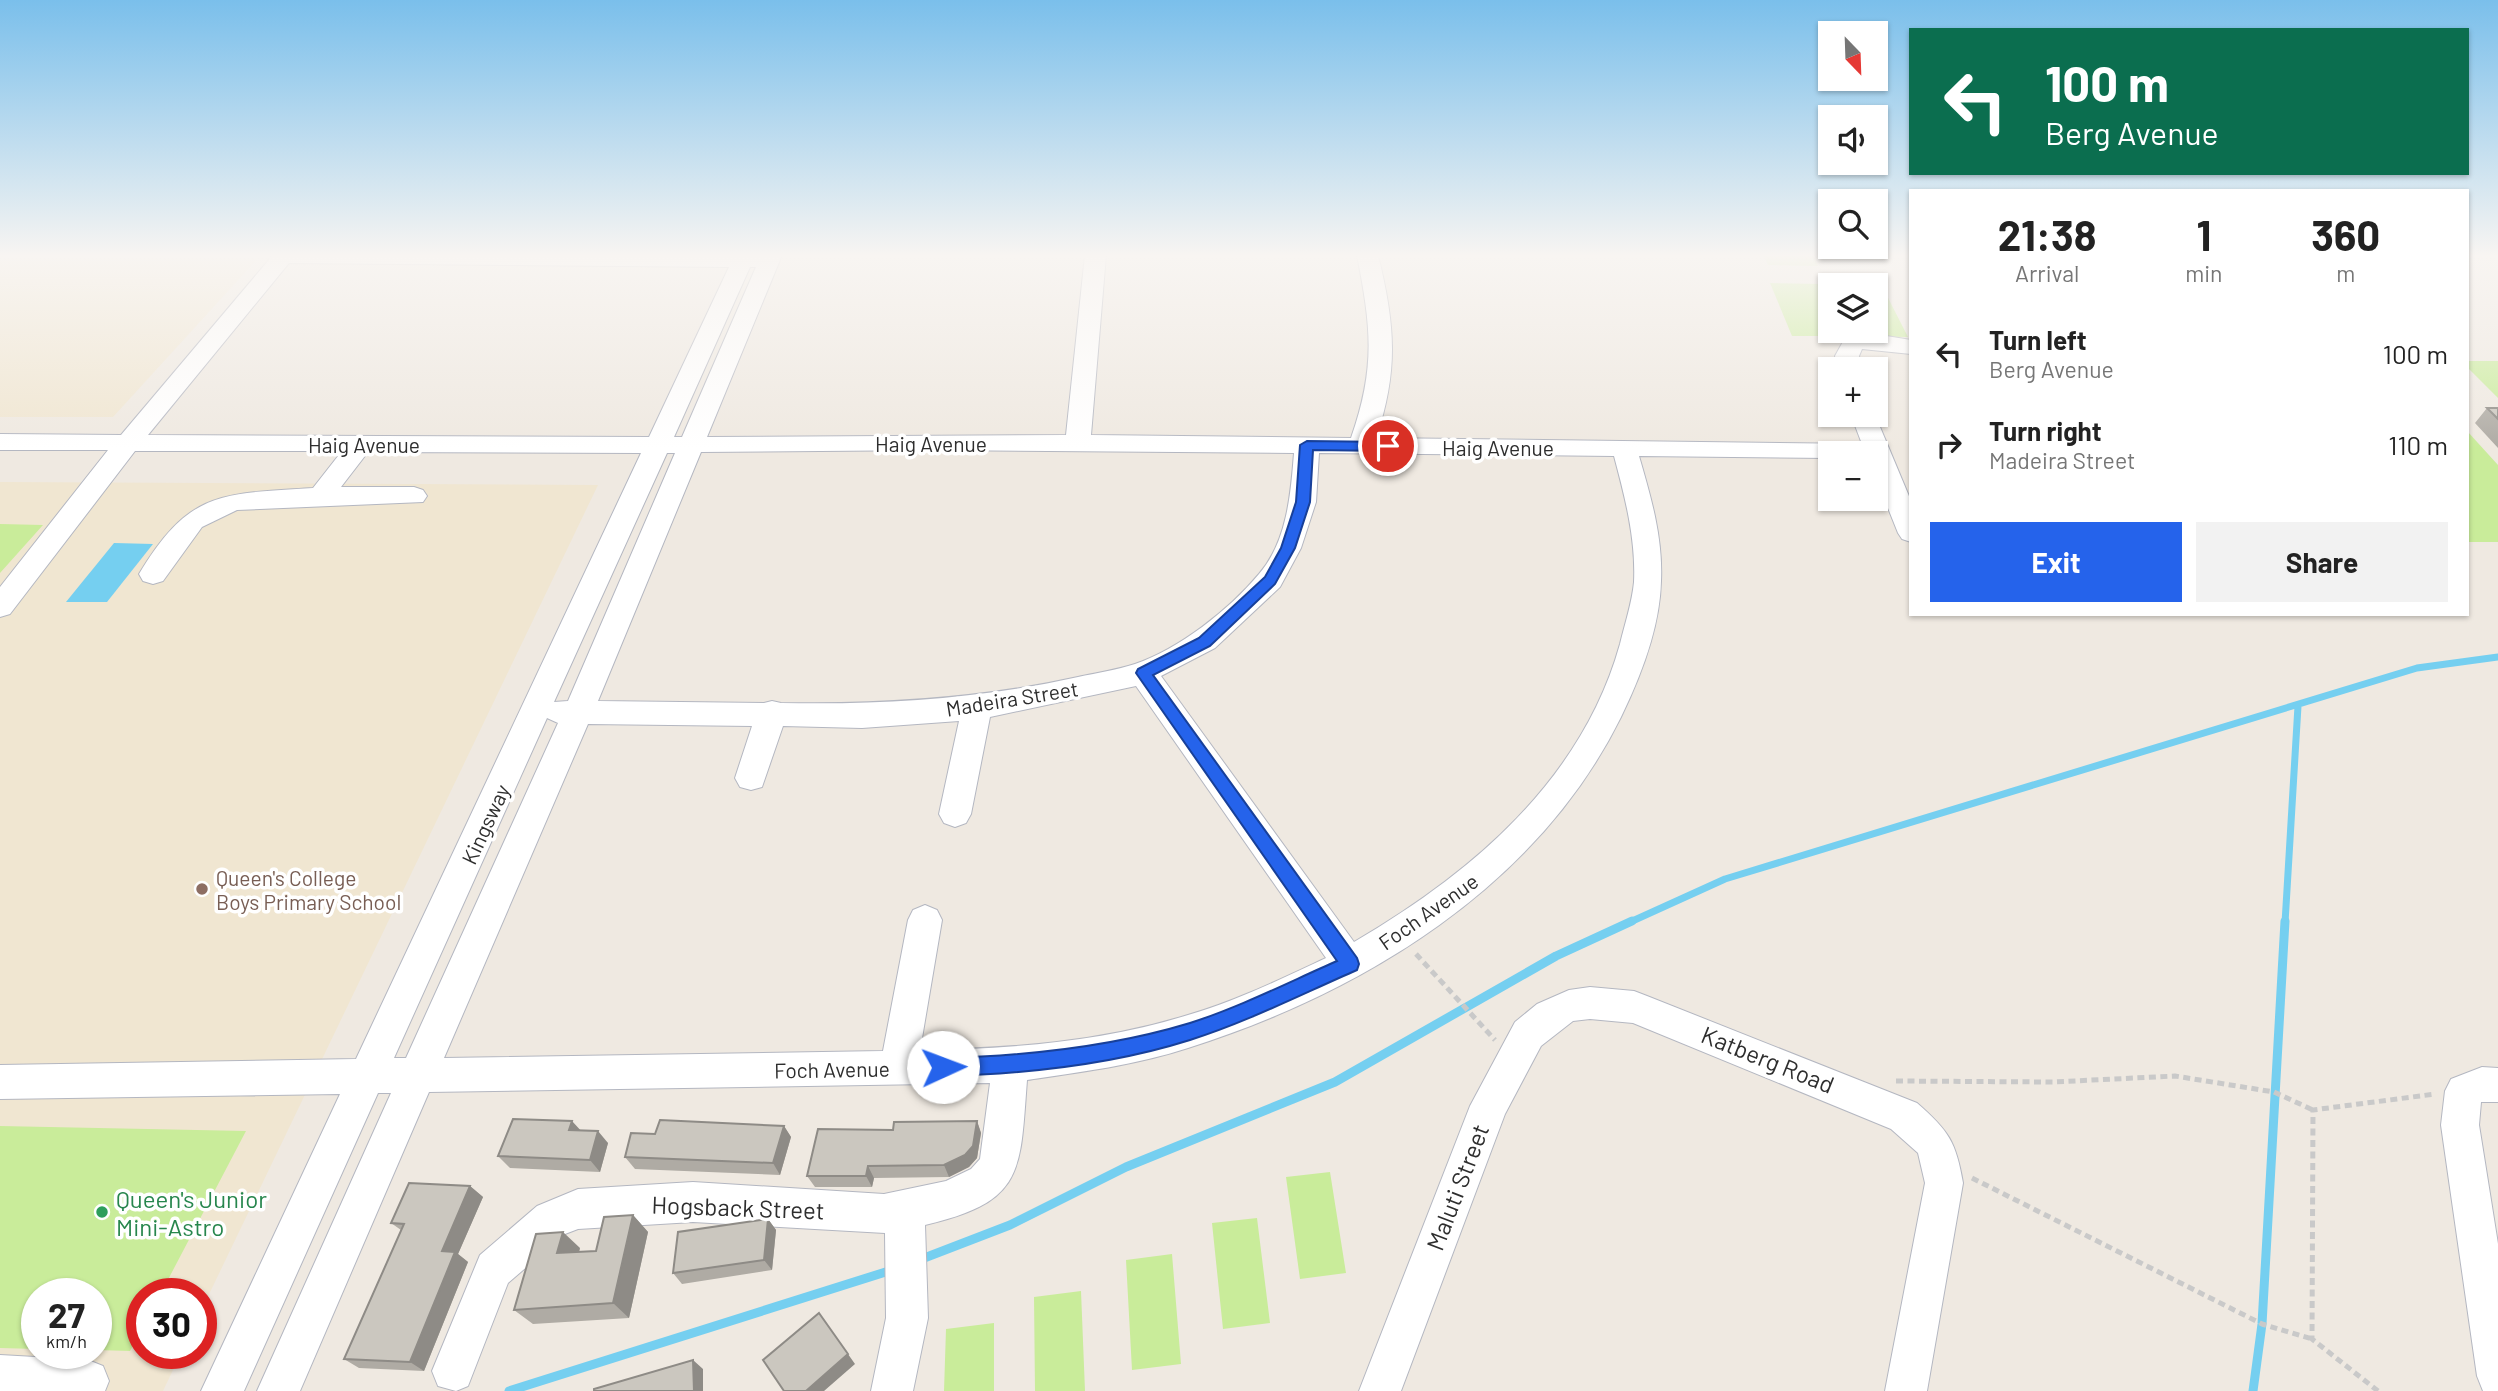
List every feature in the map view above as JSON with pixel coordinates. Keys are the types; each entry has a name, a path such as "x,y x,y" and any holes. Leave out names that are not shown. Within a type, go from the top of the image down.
{"street":[{"path":"0,607 128,443 230,320"},
{"name":"Kingsway","path":"222,1391 537,712 656,445 724,320"},
{"name":"Kingsway","path":"278,1391 578,712 691,444 735,320"},
{"path":"1078,443 1090,320"},
{"path":"1361,446 1380,386 1382,356 1379,320"},
{"path":"1847,357 1853,343 1874,341 1909,347"},
{"name":"Haig Avenue","path":"0,442 1818,446"},
{"path":"321,496 361,444"},
{"name":"Madeira Street","path":"537,712 772,712 862,716 977,708 1143,673 1205,642 1270,580 1288,548 1303,502 1307,445"},
{"name":"Foch Avenue","path":"0,1082 1010,1066 1139,1045 1191,1031 1350,964 1399,934 1475,881 1538,819 1579,769 1632,662 1646,601 1644,516 1624,448"},
{"path":"1888,481 1909,528"},
{"path":"153,574 193,521 233,502 321,496 414,496"},
{"path":"1143,673 1350,964"},
{"path":"955,814 977,708"},
{"path":"751,778 772,712"},
{"path":"898,1069 925,920"},
{"name":"Katberg Road","path":"1569,1006 1614,1003 1634,1007 1833,1086 1904,1116 1931,1140 1943,1164"},
{"name":"Maluti Street","path":"1380,1391 1489,1106 1528,1034 1550,1015 1569,1006"},
{"name":"Hogsback Street","path":"453,1371 494,1269 551,1220 578,1209 693,1202 884,1214 906,1218 985,1183 997,1168 1003,1143 1010,1066"},
{"path":"2481,1088 2460,1125 2498,1376"},
{"path":"1906,1391 1943,1201 1943,1164"},
{"path":"892,1391 907,1318 906,1218"},
{"path":"0,1376 88,1381"}],"path":[{"path":"1399,934 1487,1032"},
{"path":"1889,1081 2053,1082 2175,1076 2274,1092 2313,1110 2481,1088"},
{"path":"2312,1339 2313,1110"},
{"path":"1943,1164 2262,1324 2312,1339 2378,1391"}],"shaded area":[{"path":"0,320 202,320 113,417 0,417"},
{"name":"Queen's College Boys Primary School","path":"0,482 598,485 217,1278 126,1278 126,1369 173,1369 163,1391 0,1391"}],"green space":[{"path":"1785,320 1818,320 1818,336 1792,336"},
{"path":"1888,320 1899,320 1908,337 1888,337"},
{"path":"2469,361 2498,361 2498,398 2469,369"},
{"path":"2469,433 2498,465 2498,542 2469,542"},
{"path":"0,524 43,525 0,573"},
{"name":"Queen's Junior Mini-Astro","path":"0,1126 246,1131 169,1278 126,1278 126,1351 112,1350 112,1278 21,1278 21,1349 0,1348"},
{"path":"1330,1172 1346,1273 1300,1279 1286,1177"},
{"path":"1257,1218 1270,1323 1223,1329 1212,1223"},
{"path":"1172,1254 1181,1364 1132,1370 1126,1260"},
{"path":"1081,1291 1085,1391 1035,1391 1034,1297"},
{"path":"994,1323 994,1391 944,1391 946,1329"}],"water":[{"path":"114,543 153,544 107,602 66,602"}],"building":[{"path":"2487,408 2498,408 2498,419"},
{"path":"513,1119 572,1121 569,1130 598,1131 590,1160 498,1156"},
{"path":"660,1120 784,1126 773,1163 625,1157 631,1133 655,1134"},
{"path":"977,1121 973,1146 965,1155 944,1165 868,1166 866,1176 807,1176 818,1129 893,1130 894,1122"},
{"path":"409,1183 470,1186 442,1251 455,1252 410,1362 344,1359 404,1224 391,1223"},
{"path":"633,1215 613,1303 514,1310 536,1234 563,1232 557,1253 596,1251 604,1217"},
{"path":"768,1219 764,1260 673,1273 678,1232"},
{"path":"819,1313 848,1354 806,1391 784,1391 763,1360"},
{"path":"693,1360 694,1391 594,1391 594,1389"}],"waterway":[{"path":"1628,923 1725,879 2417,668 2498,657"},
{"path":"2285,923 2298,706"},
{"path":"919,1260 1010,1225 1126,1167 1335,1082 1556,956 1632,921"},
{"path":"2253,1391 2262,1324 2285,921"},
{"path":"509,1391 892,1270"}],"place":[{"name":"Queen's College Boys Primary School","path":"202,889"},
{"name":"Queen's Junior Mini-Astro","path":"102,1212"}],"route":[{"path":"943,1067 1010,1066 1139,1045 1191,1031 1249,1009 1350,964 1143,673 1205,642 1244,608 1270,580 1288,548 1303,502 1307,445 1388,446"}]}
